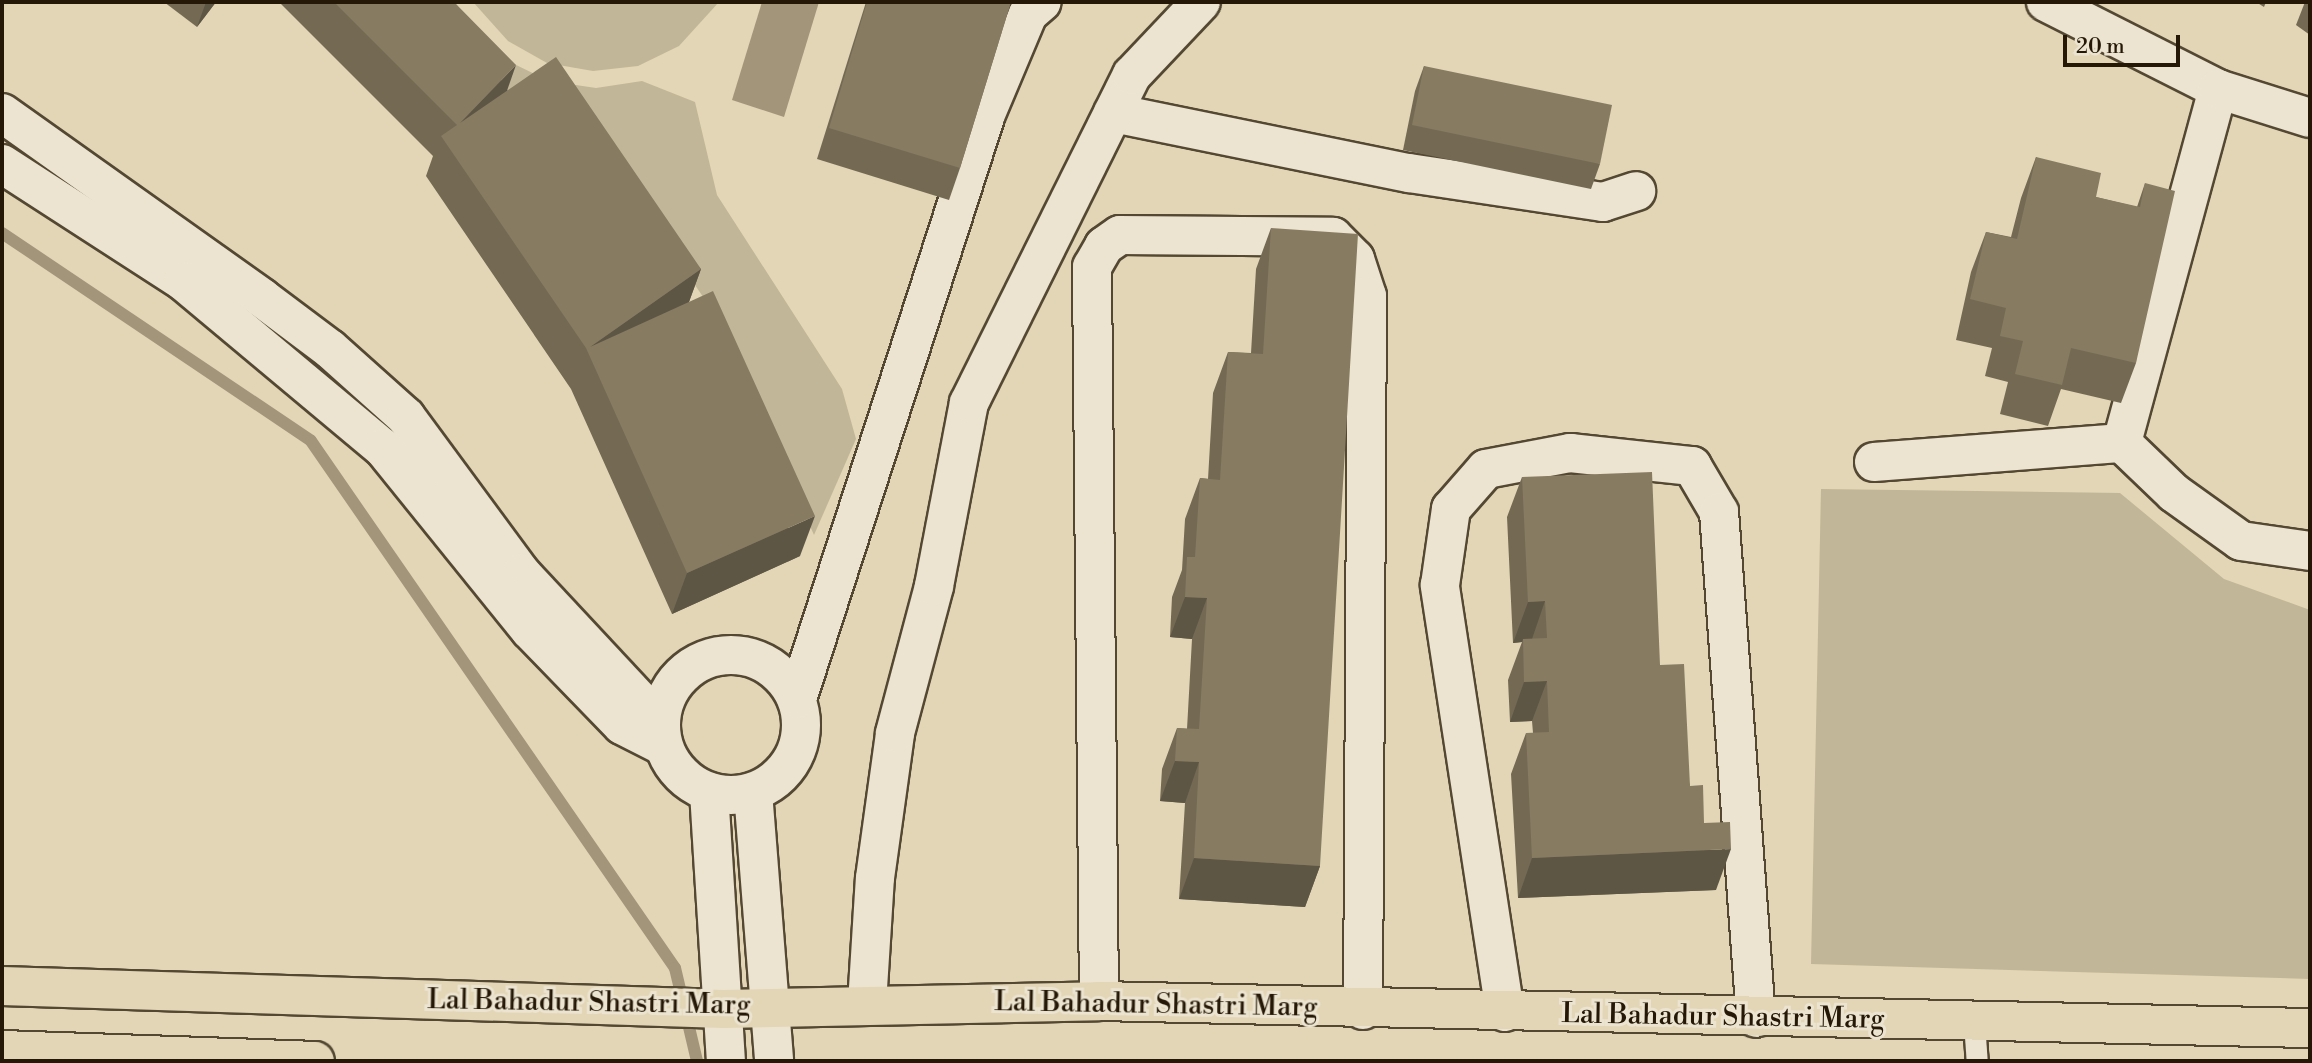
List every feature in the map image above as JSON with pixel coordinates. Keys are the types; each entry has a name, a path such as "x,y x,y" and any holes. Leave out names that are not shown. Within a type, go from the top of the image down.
{"main road":[{"name":"Lal Bahadur Shastri Marg","path":"2,986 714,1009 1099,1001 1363,1010 2310,1028"},
{"path":"2,1050 315,1061"}],"street":[{"path":"797,699 986,114 1027,15 1042,2"},
{"path":"867,1004 876,878 895,733 934,586 970,403 1132,75 1201,2"},
{"path":"2046,2 2218,89 2310,118"},
{"path":"2122,443 2218,89"},
{"path":"2,113 262,298 406,417 521,573 662,734 674,766 690,782 709,792 753,792 788,767 798,747 802,723 797,699 785,678 766,663 743,654 719,655 696,663 677,678 665,698 662,734"},
{"path":"1112,113 1461,181 1603,202 1636,191"},
{"path":"2,164 183,281 383,448 530,630 622,725 662,734"},
{"path":"1099,1001 1092,267 1104,246 1120,235 1333,237 1355,259 1367,296 1363,1010"},
{"path":"1874,462 2122,443 2175,493 2241,541 2310,551"},
{"path":"1505,1012 1440,585 1451,509 1486,469 1570,453 1692,466 1719,512 1756,1018"},
{"path":"709,792 714,1009 726,1061"},
{"path":"753,792 774,1061"}],"lane":[{"path":"1974,1022 1977,1061"}],"shaded area":[{"path":"417,2 455,2 472,28 506,60 549,81 596,88 642,81 695,102 717,195 842,389 856,439 814,535 718,319 565,93 509,94"},
{"path":"473,2 719,2 679,46 638,66 593,71 547,63 508,41"},
{"path":"762,2 819,2 784,117 732,100"},
{"path":"1821,489 2120,493 2224,579 2310,610 2310,979 1811,964"}],"building":[{"path":"334,2 454,2 516,65 460,123 556,57 701,269 590,347 713,291 815,516 687,573 586,348 441,136 457,125"},
{"path":"867,2 1011,2 960,168 829,128"},
{"path":"1424,66 1612,105 1600,164 1412,125"},
{"path":"2036,157 2101,173 2096,197 2140,207 2145,183 2175,191 2136,363 2071,348 2062,385 2015,374 2023,341 2000,336 2006,308 1970,299 1986,232 2017,239"},
{"path":"1271,228 1358,234 1320,866 1194,858 1199,762 1175,761 1177,728 1199,729 1207,598 1185,597 1187,557 1195,557 1200,478 1220,480 1228,352 1263,354"},
{"path":"1652,472 1660,665 1684,664 1690,786 1703,785 1704,823 1730,822 1731,849 1532,858 1526,733 1549,732 1547,681 1524,682 1523,639 1547,638 1545,601 1528,602 1522,477"}],"waterway":[{"path":"2,233 311,441 675,968 697,1061"}]}
